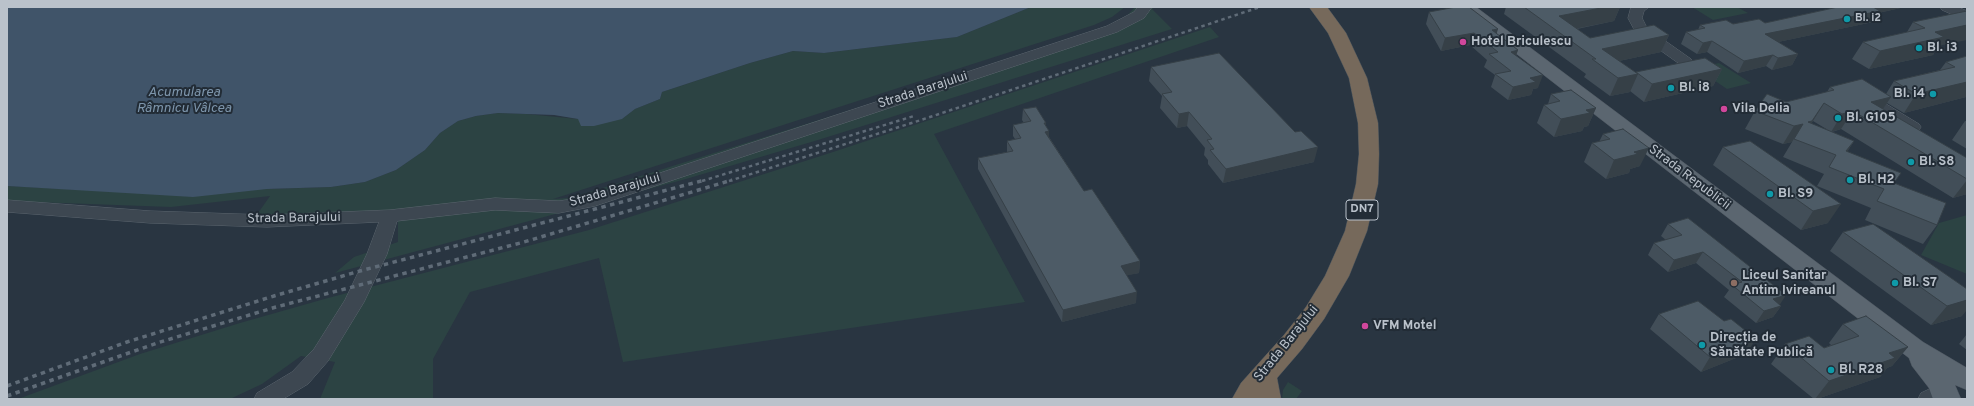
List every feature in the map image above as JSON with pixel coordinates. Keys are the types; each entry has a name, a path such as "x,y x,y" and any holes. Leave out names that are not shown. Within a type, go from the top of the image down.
{"highway":[{"name":"Strada Barajului","path":"1251,392 1315,313 1337,276 1356,231 1367,184 1370,154 1368,123 1358,78 1337,33 1318,7"}],"main road":[{"name":"Strada Republicii","path":"1465,7 1914,349 1949,389"}],"street":[{"name":"Strada Barajului","path":"7,206 150,217 267,221 390,216 495,204 558,207 588,202 1112,29 1139,15 1145,7"},
{"path":"1642,7 1637,9 1636,18 1641,30 1686,62"},
{"path":"1946,7 1967,17"},
{"path":"1858,93 1926,135"},
{"path":"265,399 300,378 328,345 354,302 377,254 390,216"}],"green space":[{"path":"1031,7 1125,7 1112,17 1094,25 553,199 568,198 593,191 873,103 1111,25 1124,19 1135,7 1156,7 1152,9 1172,29 818,140 686,179 335,273 354,257 398,242 398,211 256,216 270,196 171,207 7,201 7,186 86,190 267,189 331,187 365,182 396,170 425,150 440,133 458,121 476,116 498,113 578,119 622,119 635,109 660,99 662,92 750,63 793,51 824,53 957,37"},
{"path":"1692,7 1737,7 1748,13 1713,20"},
{"path":"1210,27 1219,37 934,134 1025,302 623,362 599,258 470,292 433,359 433,399 320,399 335,362 301,356 262,384 230,399 18,399 140,354 240,323 328,298 589,230 830,153"},
{"path":"1719,63 1751,83 1727,89 1696,68"},
{"path":"1967,215 1967,274 1921,255 1939,223"},
{"path":"1288,382 1302,391 1296,399 1282,399 1283,390"}],"water":[{"name":"Acumularea Râmnicu Vâlcea","path":"7,7 1031,7 957,37 824,53 793,51 750,63 662,92 660,99 635,109 622,119 594,126 581,126 578,119 554,115 498,113 476,116 458,121 440,133 425,150 396,170 365,182 331,187 267,189 193,197 7,186"}],"building":[{"path":"1456,7 1469,7 1498,29 1492,30 1518,50 1511,52 1543,75 1530,78 1536,82 1513,87 1495,74 1511,71 1489,54 1498,52 1474,33 1445,38 1429,12"},
{"path":"1524,7 1606,7 1559,16 1590,38 1654,25 1669,35 1602,49 1638,74 1618,78 1592,59 1596,59"},
{"path":"1838,7 1873,7 1880,11 1765,34 1798,54 1778,58 1773,55 1744,61 1712,41 1703,43 1686,32 1705,28 1700,25 1726,20 1733,24 1759,19 1765,23"},
{"path":"1967,11 1967,25 1935,32 1944,37 1880,51 1863,42 1925,28 1913,22"},
{"path":"1219,53 1295,132 1301,131 1318,147 1226,169 1210,150 1214,149 1207,140 1212,139 1189,112 1179,114 1162,94 1172,92 1151,67"},
{"path":"1967,56 1967,82 1916,94 1894,81 1955,67 1946,62"},
{"path":"1705,58 1722,69 1652,84 1636,72"},
{"path":"1862,79 1891,97 1871,102 1967,158 1967,179 1853,111 1842,114 1824,103 1812,121 1808,122 1854,141 1846,151 1901,173 1894,183 1946,203 1937,225 1877,201 1884,189 1829,167 1836,155 1794,139 1803,124 1794,126 1755,111 1767,94 1786,102 1834,90 1830,87"},
{"path":"1571,90 1596,108 1586,110 1590,113 1561,119 1544,105 1560,101 1551,94"},
{"path":"1036,107 1049,131 1045,132 1084,191 1092,189 1140,261 1121,266 1137,292 1063,310 978,158 1013,151 1007,141 1021,138 1013,125 1031,121 1023,109"},
{"path":"1623,129 1649,148 1634,152 1638,154 1614,160 1592,143 1610,139 1603,134"},
{"path":"1750,141 1841,204 1813,211 1723,147"},
{"path":"1688,218 1786,295 1773,299 1781,306 1764,311 1732,285 1742,282 1703,252 1674,260 1654,243 1682,235 1668,224"},
{"path":"1873,224 1967,289 1967,300 1947,306 1843,232"},
{"path":"1698,301 1724,321 1731,319 1756,339 1710,357 1659,314"},
{"path":"1866,316 1908,347 1889,353 1895,358 1829,381 1785,344 1809,336 1824,348 1859,336 1843,324"}],"railway":[{"path":"729,181 921,120 1260,7"},
{"path":"702,181 914,116"},
{"path":"7,386 127,342 274,296 360,271 705,180"},
{"path":"7,396 157,343 276,307 524,242 732,180"}],"place":[{"name":"Bl. i2","path":"1847,19"},
{"name":"Hotel Briculescu","path":"1463,42"},
{"name":"Bl. i3","path":"1919,48"},
{"name":"Bl. i8","path":"1671,88"},
{"name":"Bl. i4","path":"1933,94"},
{"name":"Vila Delia","path":"1724,109"},
{"name":"Bl. G105","path":"1838,118"},
{"name":"Bl. S8","path":"1911,162"},
{"name":"Bl. H2","path":"1850,180"},
{"name":"Bl. S9","path":"1770,194"},
{"name":"Liceul Sanitar Antim Ivireanul","path":"1734,283"},
{"name":"Bl. S7","path":"1895,283"},
{"name":"VFM Motel","path":"1365,326"},
{"name":"Direcția de Sănătate Publică","path":"1702,345"},
{"name":"Bl. R28","path":"1831,370"}]}
